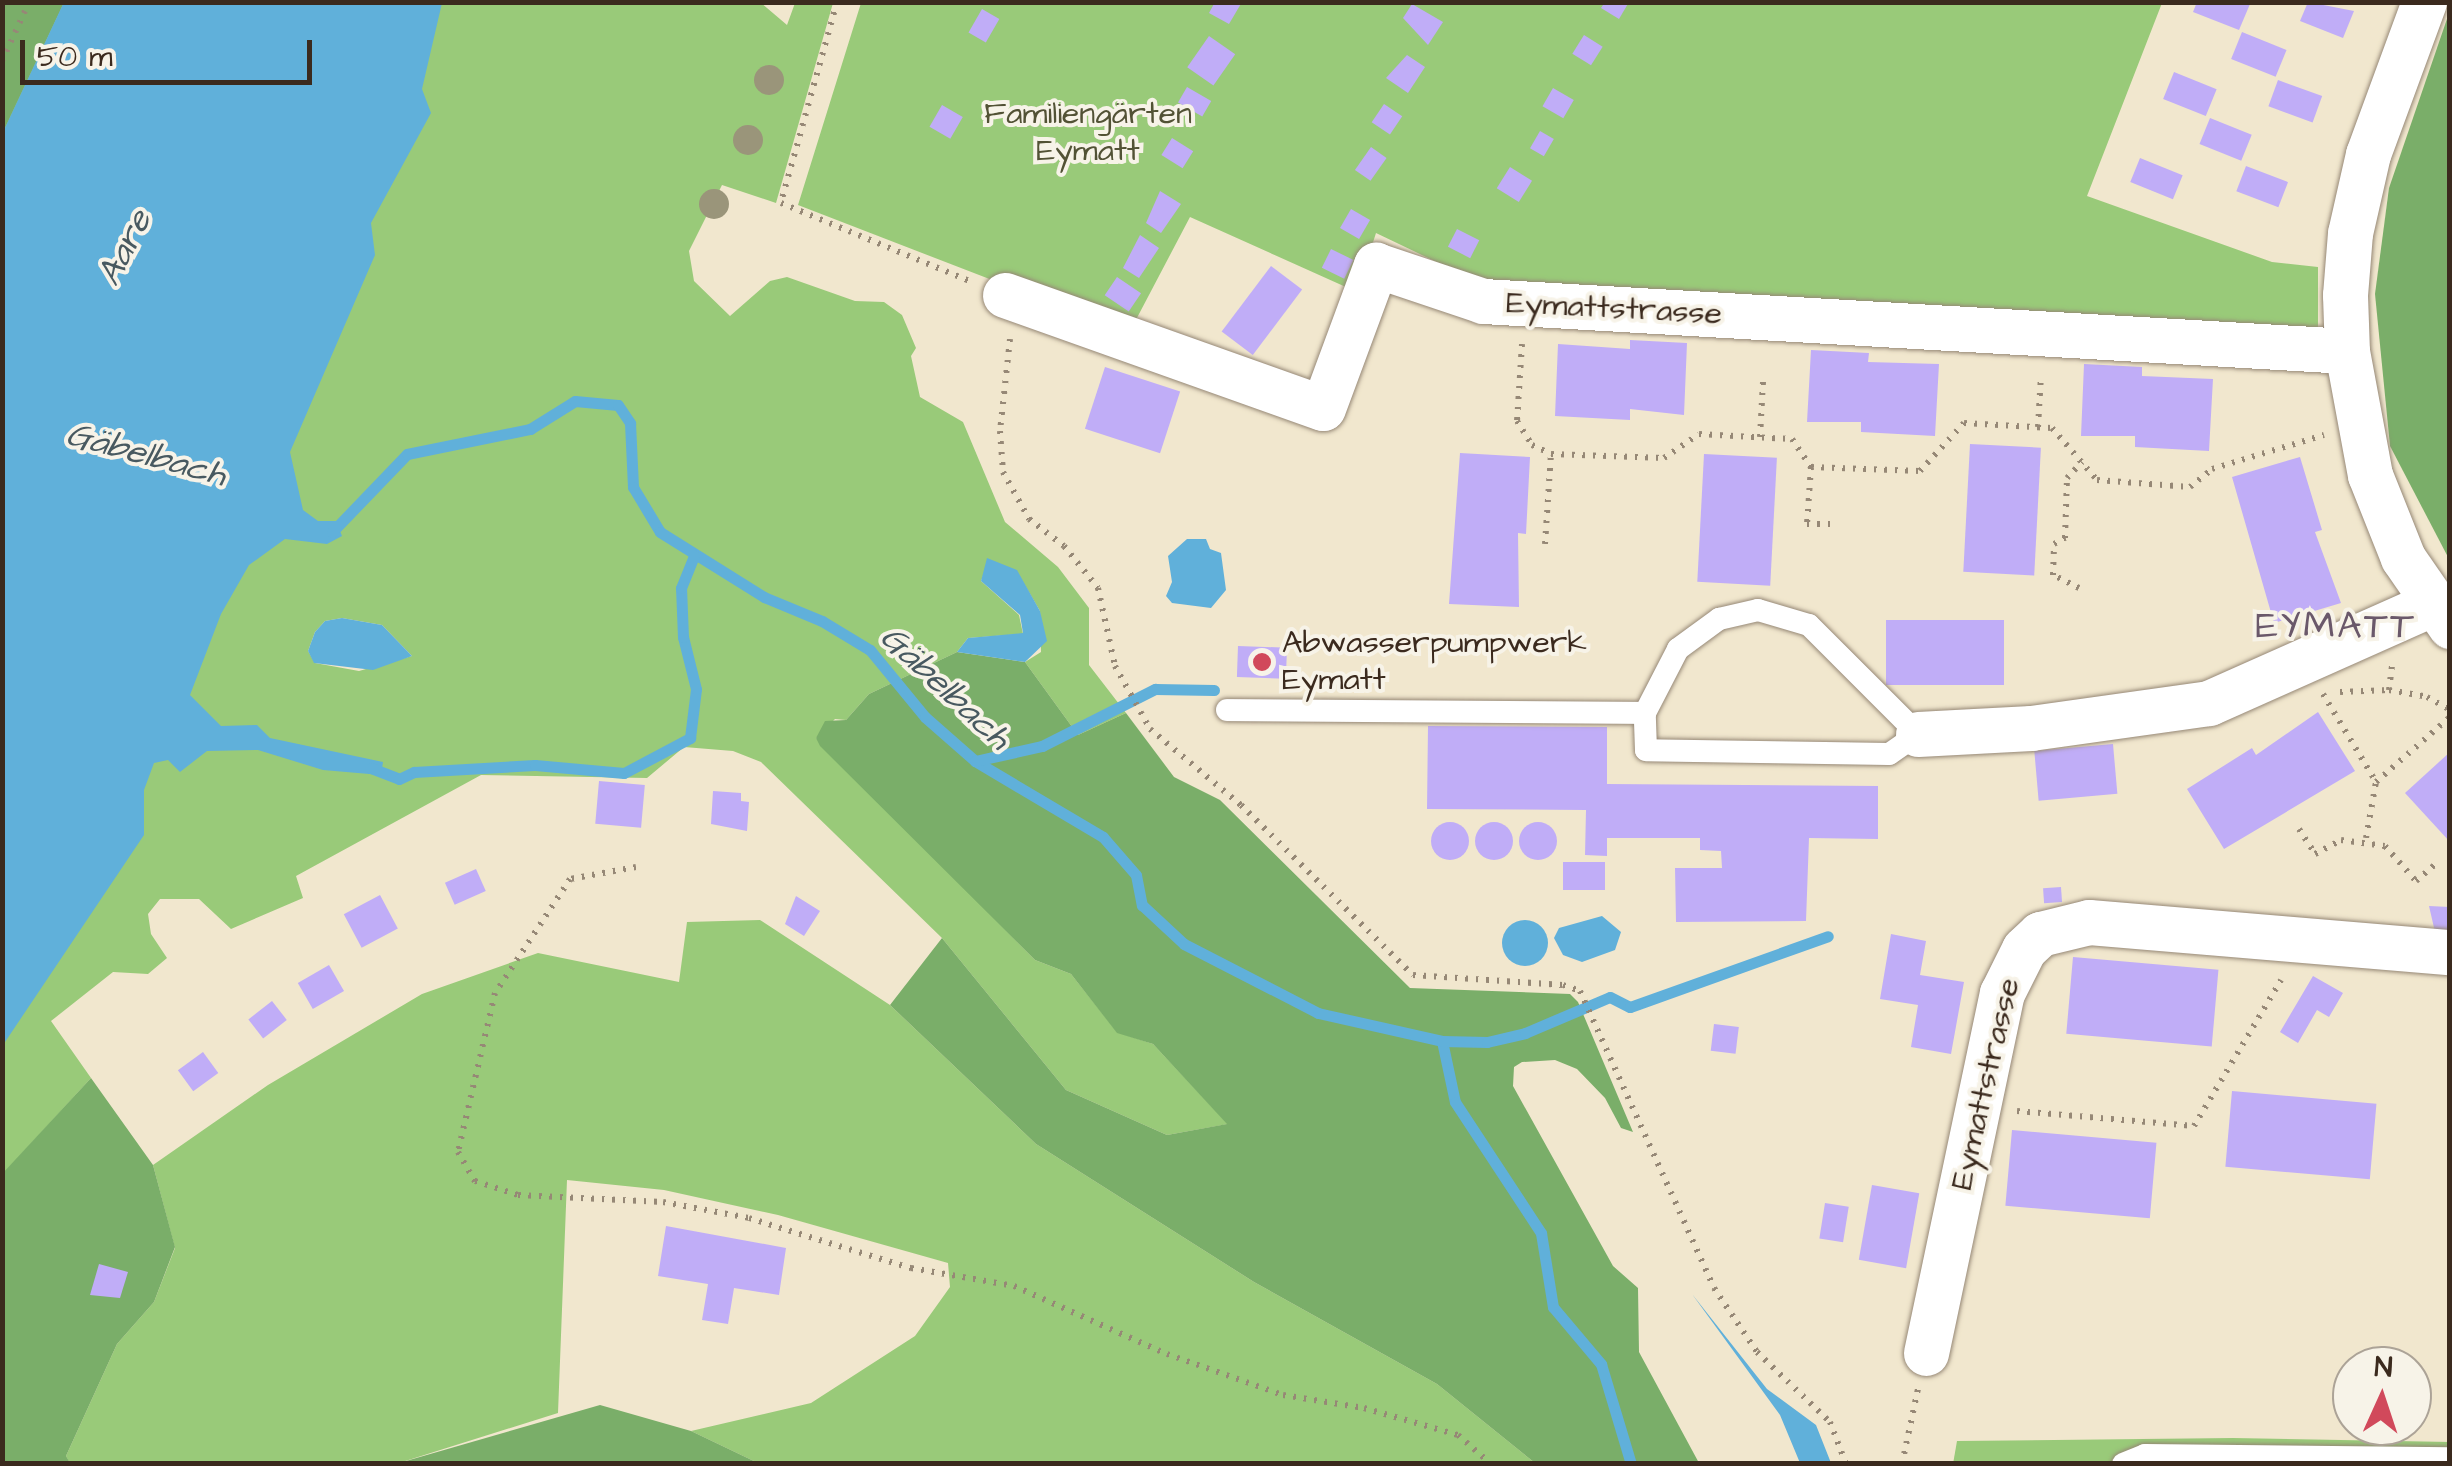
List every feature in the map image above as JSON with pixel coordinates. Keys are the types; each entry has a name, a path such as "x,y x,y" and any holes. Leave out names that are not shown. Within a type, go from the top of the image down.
{"street":[{"path":"1918,734 2089,722 2209,703 2440,615 2386,522 2358,425 2347,351 2350,233 2368,154 2424,2"},
{"name":"Eymattstrasse","path":"1010,297 1323,408 1376,265 1484,301 2347,351"},
{"name":"Eymattstrasse","path":"1926,1354 2002,993 2024,949 2062,924 2088,922 2450,952"}],"lane":[{"path":"1777,611 1809,625 1880,703 1918,734 1889,754 1646,750 1645,713 1678,649 1698,631 1739,612 1777,611"},
{"path":"1228,710 1645,713"},
{"path":"2123,1464 2146,1455 2450,1458"}],"path":[{"path":"2,61 29,2"},
{"path":"837,2 781,191 783,208 1010,297 1000,431 1004,472 1030,519 1072,555 1098,588 1112,655 1140,713 1172,752 1240,806 1414,976 1563,984 1580,991 1714,1288 1757,1352 1830,1422 1846,1464"},
{"path":"1525,304 1517,422 1532,445 1552,454 1664,458 1699,434 1792,439 1811,467 1807,524 1833,524"},
{"path":"2038,427 2043,334"},
{"path":"1760,438 1763,381"},
{"path":"1811,467 1920,471 1964,424 2038,427 2052,428 2098,480 2190,486 2212,469 2358,425"},
{"path":"1545,544 1552,454"},
{"path":"2079,588 2054,576 2054,544 2065,538 2068,478 2082,462"},
{"path":"2366,838 2376,782 2450,713 2428,697 2388,690 2323,694 2376,782"},
{"path":"2299,829 2315,854 2341,840 2366,838 2385,846 2416,881 2438,862"},
{"path":"636,867 570,879 495,993 458,1152 475,1181 518,1195 662,1202 749,1218 911,1268 1014,1286 1167,1354 1284,1395 1364,1408 1458,1435 1491,1464"},
{"path":"2004,1110 2194,1126 2304,940"},
{"path":"1902,1464 1926,1354"}],"green space":[{"path":"760,2 787,25 795,3 833,3 776,203 722,185 689,251 694,281 730,316 770,281 787,277 855,301 884,302 902,315 916,348 911,356 920,397 963,422 1005,522 1058,567 1089,608 1089,665 1126,713 1078,735 1025,662 1041,652 1040,611 1016,570 985,571 981,581 1019,615 1023,634 968,638 957,652 869,694 846,720 835,719 816,738 1035,960 1071,974 1117,1032 1153,1044 1228,1124 1167,1135 1066,1090 942,938 761,762 733,751 684,747 647,778 481,775 296,876 303,898 231,929 199,899 160,899 148,914 151,934 167,958 148,974 113,972 51,1021 91,1078 3,1174 2,132 64,3","holes":["342,618 382,625 412,656 359,671 315,663 308,651 315,632 325,621"]},
{"path":"3,3 64,3 3,132"},
{"name":"Familiengärten Eymatt","path":"861,3 2162,3 2087,196 2272,262 2318,267 2318,334 1495,290 1376,233 1357,292 1190,217 1129,333 798,205"},
{"path":"2449,13 2449,559 2390,446 2375,294 2389,188"},
{"path":"957,652 1025,662 1078,735 1126,713 1174,777 1220,800 1410,988 1570,994 1578,1002 1633,1132 1621,1128 1605,1098 1577,1069 1555,1060 1522,1062 1514,1067 1513,1086 1613,1266 1638,1288 1639,1352 1699,1463 1535,1463 1437,1384 1254,1282 1036,1144 890,1005 942,938 1066,1090 1167,1135 1227,1124 1153,1044 1117,1033 1071,974 1035,960 820,746 816,738 825,721 846,720 869,694"},
{"path":"760,920 890,1005 1036,1144 1254,1282 1437,1384 1535,1463 758,1463 691,1431 811,1403 915,1336 950,1287 948,1263 778,1215 664,1190 567,1180 558,1413 399,1463 70,1464 66,1456 117,1344 154,1302 175,1248 153,1165 268,1085 422,994 538,953 679,982 687,922"},
{"path":"91,1078 153,1165 175,1247 154,1302 117,1344 66,1456 70,1463 3,1463 2,1174"},
{"path":"600,1405 691,1431 758,1463 399,1463"},
{"path":"2233,1438 2332,1440 2332,1446 2432,1446 2432,1442 2450,1442 2449,1464 1953,1464 1957,1441"}],"water":[{"name":"Aare","path":"64,2 442,3 422,89 431,113 371,223 375,255 290,452 303,510 318,521 336,521 342,536 327,544 285,539 249,565 221,614 190,695 221,726 257,725 270,738 383,762 381,775 323,770 258,750 207,751 180,772 168,760 154,763 144,790 144,835 3,1045 3,132"},
{"path":"1187,539 1206,539 1210,549 1221,553 1226,590 1211,608 1172,603 1166,596 1172,582 1168,556"},
{"path":"987,558 1017,570 1040,611 1047,641 1025,662 957,652 968,638 1023,633 1020,615 981,581"},
{"path":"342,618 382,625 412,656 373,670 314,663 308,651 315,632 325,621"},
{"path":"1602,916 1621,932 1615,950 1582,962 1563,955 1554,938 1559,928"},
{"path":"1525,920 1541,927 1548,943 1541,959 1525,966 1509,959 1502,943 1509,927"},
{"path":"1692,1294 1767,1389 1816,1425 1831,1463 1800,1463 1780,1415"}],"building":[{"path":"1215,2 1242,2 1229,24 1209,13"},
{"path":"1605,2 1629,2 1619,19 1601,8"},
{"path":"2197,2 2250,4 2239,30 2193,12"},
{"path":"2308,2 2354,11 2343,38 2300,21"},
{"path":"1412,4 1443,22 1428,45 1403,18"},
{"path":"982,9 999,19 986,42 968,32"},
{"path":"2242,32 2287,50 2276,77 2231,59"},
{"path":"1584,35 1603,47 1591,65 1572,54"},
{"path":"1209,36 1235,54 1213,85 1187,67"},
{"path":"1407,55 1425,67 1408,93 1386,78"},
{"path":"2174,72 2217,89 2206,116 2163,99"},
{"path":"2278,80 2322,96 2313,122 2268,106"},
{"path":"1187,87 1211,101 1202,117 1178,103"},
{"path":"1553,88 1574,100 1563,118 1542,106"},
{"path":"1384,104 1402,116 1390,135 1372,122"},
{"path":"942,105 963,117 950,139 930,127"},
{"path":"2210,118 2252,135 2241,161 2200,144"},
{"path":"1540,131 1554,139 1544,156 1530,148"},
{"path":"1172,138 1193,151 1183,168 1161,155"},
{"path":"1371,147 1387,158 1371,181 1355,170"},
{"path":"2140,158 2183,175 2173,199 2130,182"},
{"path":"2246,166 2288,182 2278,207 2236,191"},
{"path":"1510,167 1532,181 1519,202 1497,188"},
{"path":"1160,191 1181,204 1161,233 1146,223"},
{"path":"1351,209 1370,220 1359,239 1340,228"},
{"path":"1457,229 1479,240 1470,258 1448,247"},
{"path":"1140,235 1159,248 1139,278 1123,268"},
{"path":"1331,249 1353,260 1344,279 1322,268"},
{"path":"1271,266 1302,289 1253,355 1222,331"},
{"path":"1117,277 1141,293 1129,311 1105,295"},
{"path":"1630,340 1687,343 1684,415 1630,409 1630,420 1555,416 1558,344 1630,349"},
{"path":"1811,350 1869,353 1868,362 1939,364 1935,436 1861,432 1861,422 1807,422"},
{"path":"2084,364 2142,367 2142,376 2213,379 2209,451 2135,447 2135,436 2081,436"},
{"path":"1105,367 1180,391 1160,453 1085,429"},
{"path":"1970,444 2041,448 2034,576 1963,572"},
{"path":"1460,453 1530,457 1526,534 1518,533 1519,607 1449,604"},
{"path":"1704,454 1777,458 1770,586 1697,582"},
{"path":"2300,457 2322,530 2315,532 2341,603 2274,623 2232,477"},
{"path":"1886,620 2004,620 2004,685 1886,685"},
{"name":"Abwasserpumpwerk Eymatt","path":"1238,646 1287,648 1286,679 1237,677"},
{"path":"2318,712 2355,771 2224,849 2187,789 2252,748 2256,755"},
{"path":"1428,726 1607,727 1607,784 1878,786 1878,839 1809,838 1806,921 1676,922 1675,868 1722,868 1721,851 1700,850 1700,838 1607,838 1607,856 1585,855 1586,810 1427,809"},
{"path":"2113,744 2117,794 2039,801 2034,751"},
{"path":"2450,752 2450,842 2405,793"},
{"path":"599,781 645,785 641,828 595,824"},
{"path":"713,791 741,793 741,801 749,802 747,831 711,824"},
{"path":"1450,822 1464,827 1469,841 1464,855 1450,860 1436,855 1431,841 1436,827"},
{"path":"1494,822 1507,828 1513,841 1507,854 1494,860 1481,854 1475,841 1481,828"},
{"path":"1538,822 1552,827 1557,841 1552,855 1538,860 1524,855 1519,841 1524,827"},
{"path":"1563,862 1605,862 1605,890 1563,890"},
{"path":"476,869 486,891 455,905 445,883"},
{"path":"2061,887 2062,902 2044,903 2043,888"},
{"path":"380,895 398,929 362,948 344,914"},
{"path":"796,896 820,911 804,936 785,924"},
{"path":"2429,906 2450,907 2450,933 2435,932"},
{"path":"1891,934 1926,941 1920,975 1964,982 1951,1054 1911,1047 1918,1005 1880,999"},
{"path":"2073,957 2218,970 2212,1046 2066,1034"},
{"path":"329,965 344,991 313,1009 298,983"},
{"path":"2313,976 2343,993 2329,1017 2317,1010 2298,1043 2280,1032"},
{"path":"272,1001 287,1020 263,1038 248,1019"},
{"path":"1714,1024 1739,1027 1736,1054 1711,1051"},
{"path":"203,1052 218,1073 193,1091 178,1070"},
{"path":"2232,1091 2376,1104 2370,1179 2225,1167"},
{"path":"2012,1130 2156,1143 2150,1218 2005,1206"},
{"path":"1872,1185 1919,1193 1906,1268 1859,1260"},
{"path":"1825,1203 1849,1207 1843,1242 1819,1239"},
{"path":"666,1226 786,1248 779,1295 734,1288 728,1324 702,1320 708,1284 658,1276"},
{"path":"99,1264 128,1272 120,1298 90,1295"}],"waterway":[{"name":"Gäbelbach","path":"332,532 407,454 530,429 575,401 618,405 630,423 633,487 660,532 764,597 822,621 870,650 925,717 975,761 1103,837 1136,875 1142,905 1184,944 1318,1013 1442,1041 1455,1102 1541,1233 1553,1307 1601,1364 1631,1464"},
{"path":"371,768 399,779 414,772 535,765 624,773 690,738 696,689 683,637 681,588 694,556"},
{"path":"975,761 1042,746 1155,689 1214,690"},
{"path":"1442,1041 1487,1042 1525,1033 1610,997 1630,1007 1828,936"}],"place":[{"name":"Abwasserpumpwerk Eymatt","path":"1262,662"}],"district":[{"name":"EYMATT","path":"2336,627"}]}
